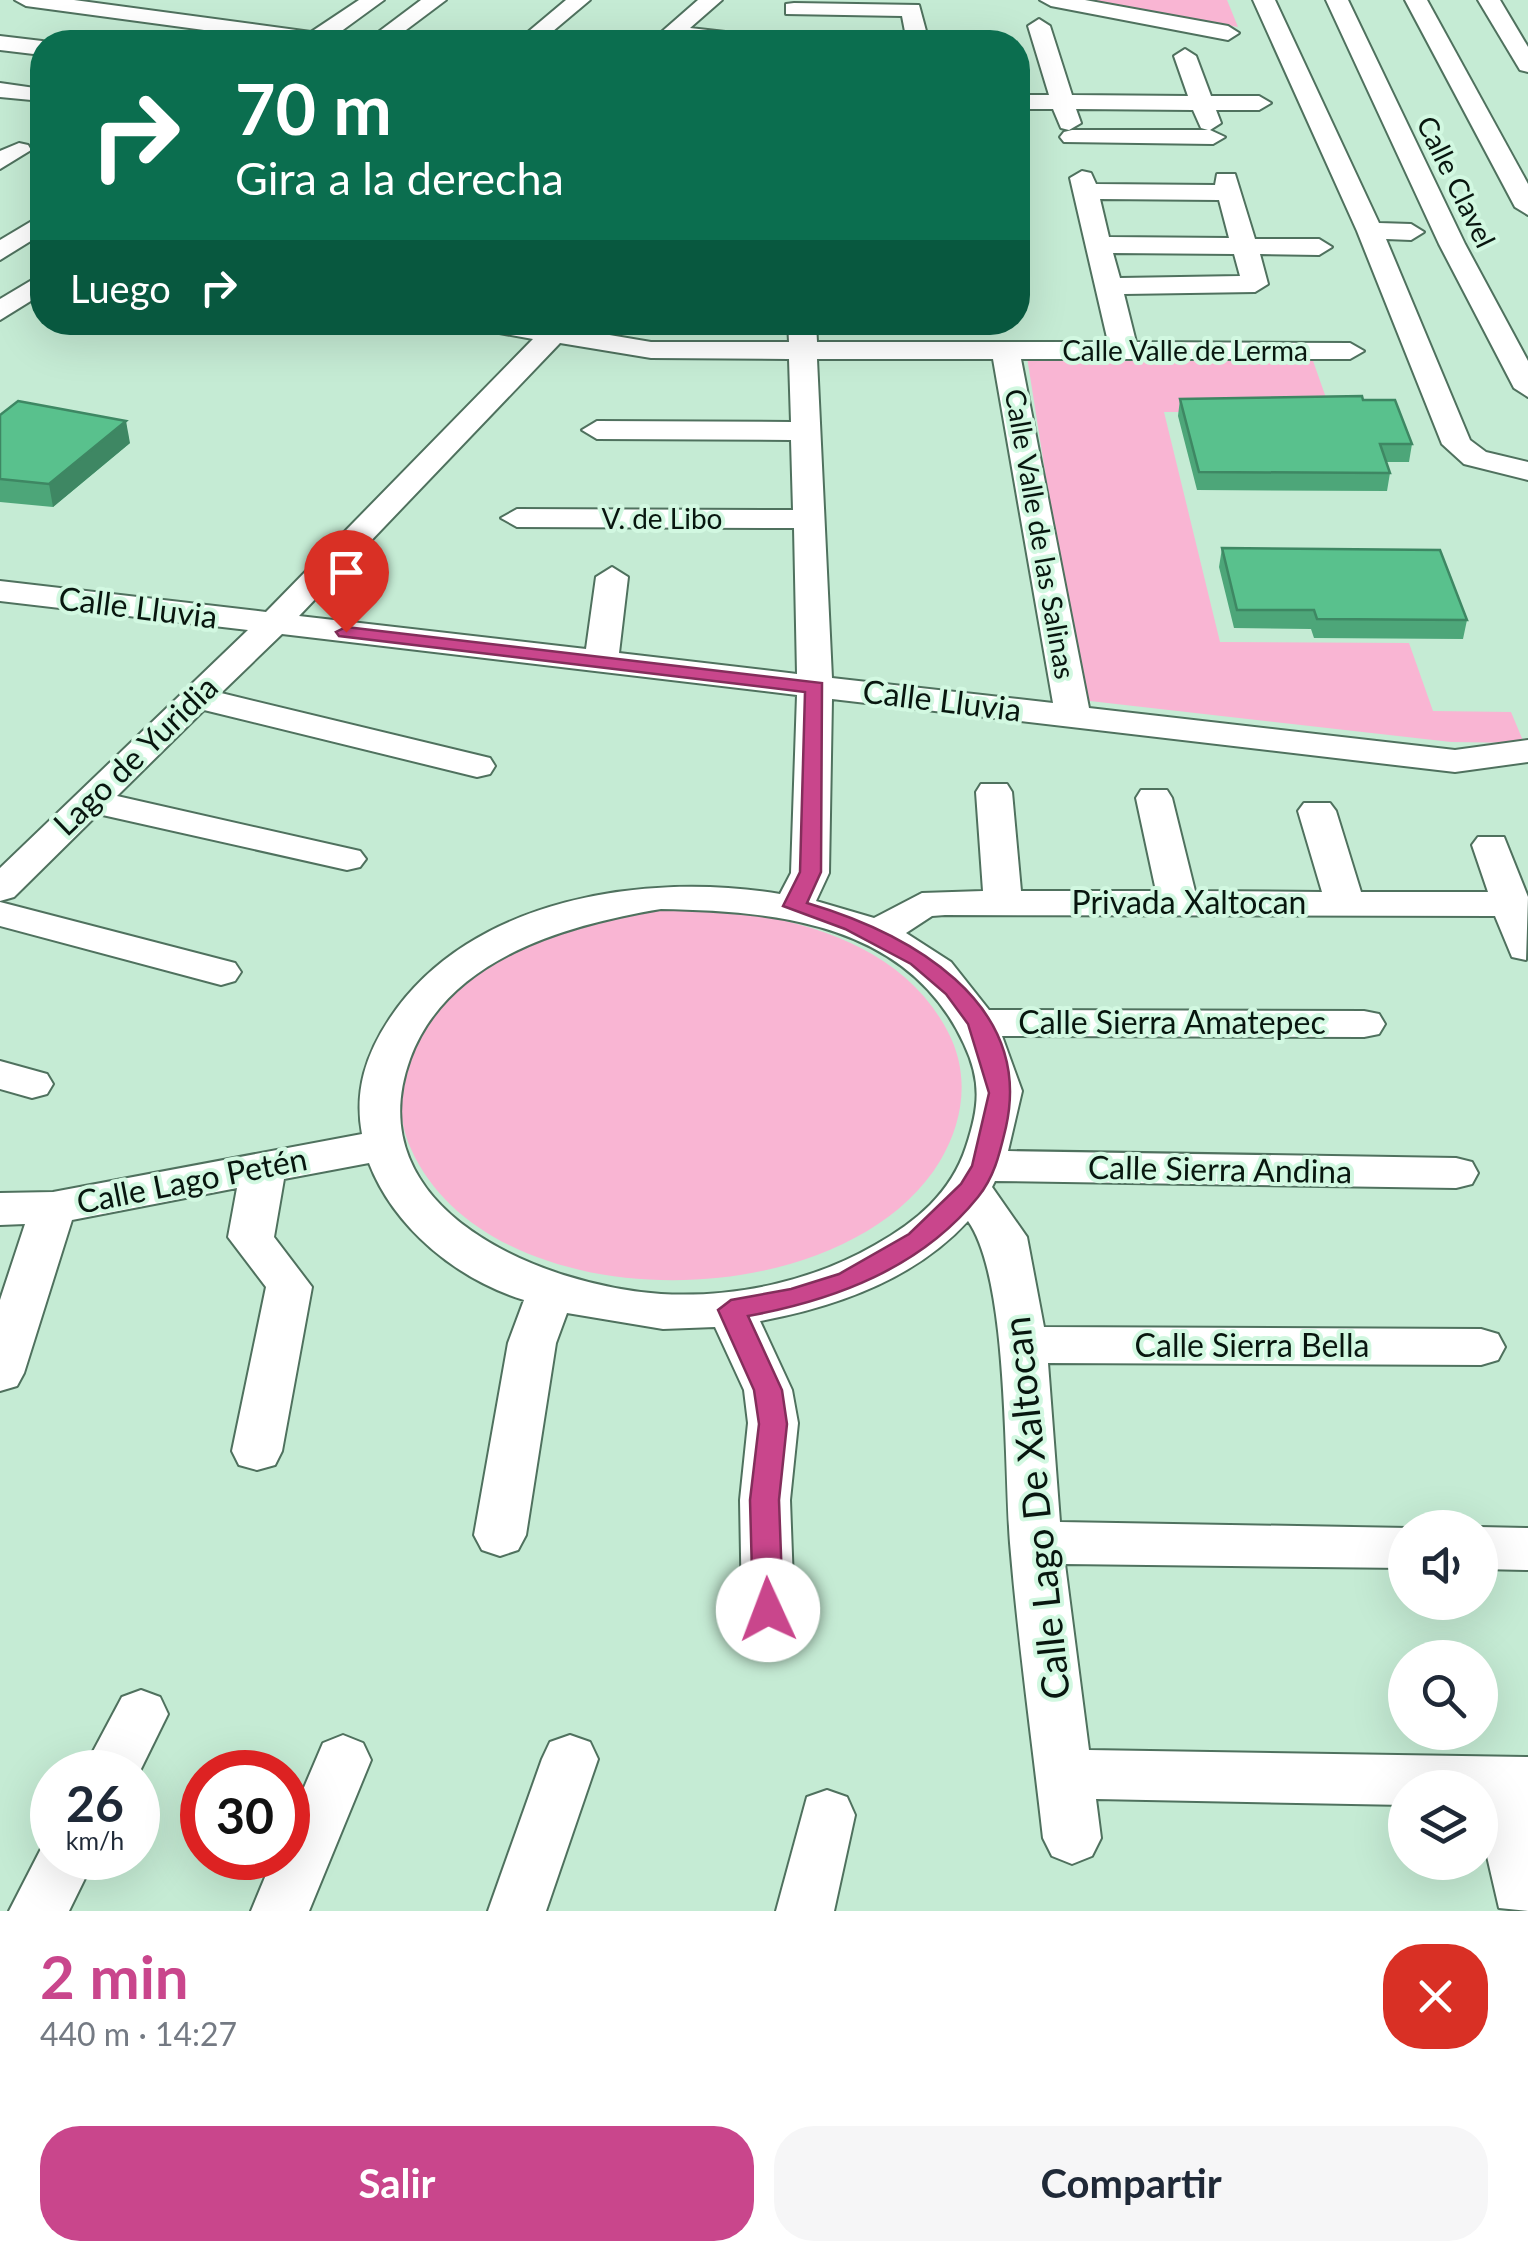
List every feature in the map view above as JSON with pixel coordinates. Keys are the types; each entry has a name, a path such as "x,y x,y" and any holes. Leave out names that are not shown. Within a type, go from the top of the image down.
{"street":[{"path":"26,0 243,30"},
{"path":"336,30 373,0"},
{"path":"393,30 435,0"},
{"path":"541,30 579,0"},
{"path":"675,30 710,0"},
{"path":"1051,0 1228,32"},
{"path":"1264,0 1370,231 1464,451 1528,470"},
{"name":"Calle Clavel","path":"1337,0 1452,244 1528,388"},
{"path":"1416,0 1528,207"},
{"path":"1489,0 1528,65"},
{"path":"794,12 911,10 915,30"},
{"path":"1040,26 1073,143 1214,142 1185,56"},
{"path":"0,42 30,46"},
{"path":"0,90 30,94"},
{"path":"1030,102 1259,103"},
{"path":"1109,286 1255,284 1248,247 1228,186 1083,185 1124,351"},
{"path":"6,215 30,208"},
{"path":"6,248 30,231"},
{"path":"1370,231 1411,232"},
{"path":"1099,246 1319,248"},
{"name":"Lago de Yuridia","path":"0,890 88,800 273,624 552,335"},
{"name":"Calle Valle de Lerma","path":"588,335 651,350 802,337 1006,352 1350,351"},
{"path":"794,906 810,872 816,687 802,337"},
{"name":"Calle Valle de las Salinas","path":"1006,352 1073,716"},
{"path":"596,430 804,430"},
{"name":"V. de Libo","path":"514,519 807,519"},
{"path":"600,662 610,578"},
{"name":"Calle Lluvia","path":"0,591 1455,760 1528,751"},
{"path":"197,698 477,766"},
{"path":"994,792 1004,903"},
{"path":"1154,798 1178,904"},
{"path":"88,800 346,858"},
{"path":"1317,811 1345,903"},
{"path":"1491,845 1526,948"},
{"path":"662,896 732,896 794,906 878,934 920,959 954,989 980,1023 1002,1093 977,1178 925,1235 848,1280 792,1298 731,1310 638,1310 551,1292 500,1272 446,1236 423,1215 398,1181 383,1145 379,1093 394,1042 425,997 471,958 528,928 593,907 662,896"},
{"name":"Privada Xaltocan","path":"878,934 922,905 1510,904"},
{"path":"0,914 221,972"},
{"name":"Calle Sierra Amatepec","path":"980,1023 1364,1024"},
{"name":"Calle Lago Petén","path":"0,1209 53,1208 383,1145"},
{"path":"257,1451 289,1286 281,1270 252,1242 250,1230 265,1167"},
{"name":"Calle Sierra Andina","path":"977,1178 1456,1173"},
{"name":"Calle Lago De Xaltocan","path":"977,1178 1004,1236 1022,1345 1036,1543 1072,1838"},
{"path":"0,1373 53,1208"},
{"path":"500,1535 532,1343 551,1292"},
{"path":"731,1310 768,1390 773,1424 765,1500 768,1610"},
{"name":"Calle Sierra Bella","path":"1022,1345 1480,1347"},
{"path":"1036,1543 1388,1548"},
{"path":"1498,1548 1528,1549"},
{"path":"122,1750 141,1714"},
{"path":"517,1911 570,1758"},
{"path":"280,1911 343,1760"},
{"path":"1066,1774 1513,1781 1528,1908"},
{"path":"804,1911 826,1815"},
{"path":"38,1911 54,1880"}],"shaded area":[{"path":"1091,0 1227,0 1238,27"},
{"path":"1027,357 1312,358 1331,412 1164,412 1220,642 1409,643 1433,711 1511,712 1524,743 1451,742 1081,700"},
{"path":"719,907 786,921 850,942 906,978 929,1002 955,1048 961,1081 959,1114 940,1161 893,1213 828,1251 752,1273 670,1280 588,1272 514,1247 453,1207 411,1149 401,1114 407,1062 432,1014 458,985 489,961 524,943 601,919"}],"building":[{"path":"1362,396 1363,400 1395,400 1412,444 1380,444 1390,473 1199,472 1180,399"},
{"path":"18,401 126,421 49,484 0,479 0,415"},
{"path":"1222,548 1440,550 1467,620 1317,619 1314,610 1237,610"}],"route":[{"path":"346,632 816,687 810,872 794,906 878,934 920,959 954,989 980,1023 1002,1093 984,1166 970,1190 939,1225 898,1255 848,1280 792,1298 731,1310 768,1390 773,1424 765,1500 768,1610"}]}
